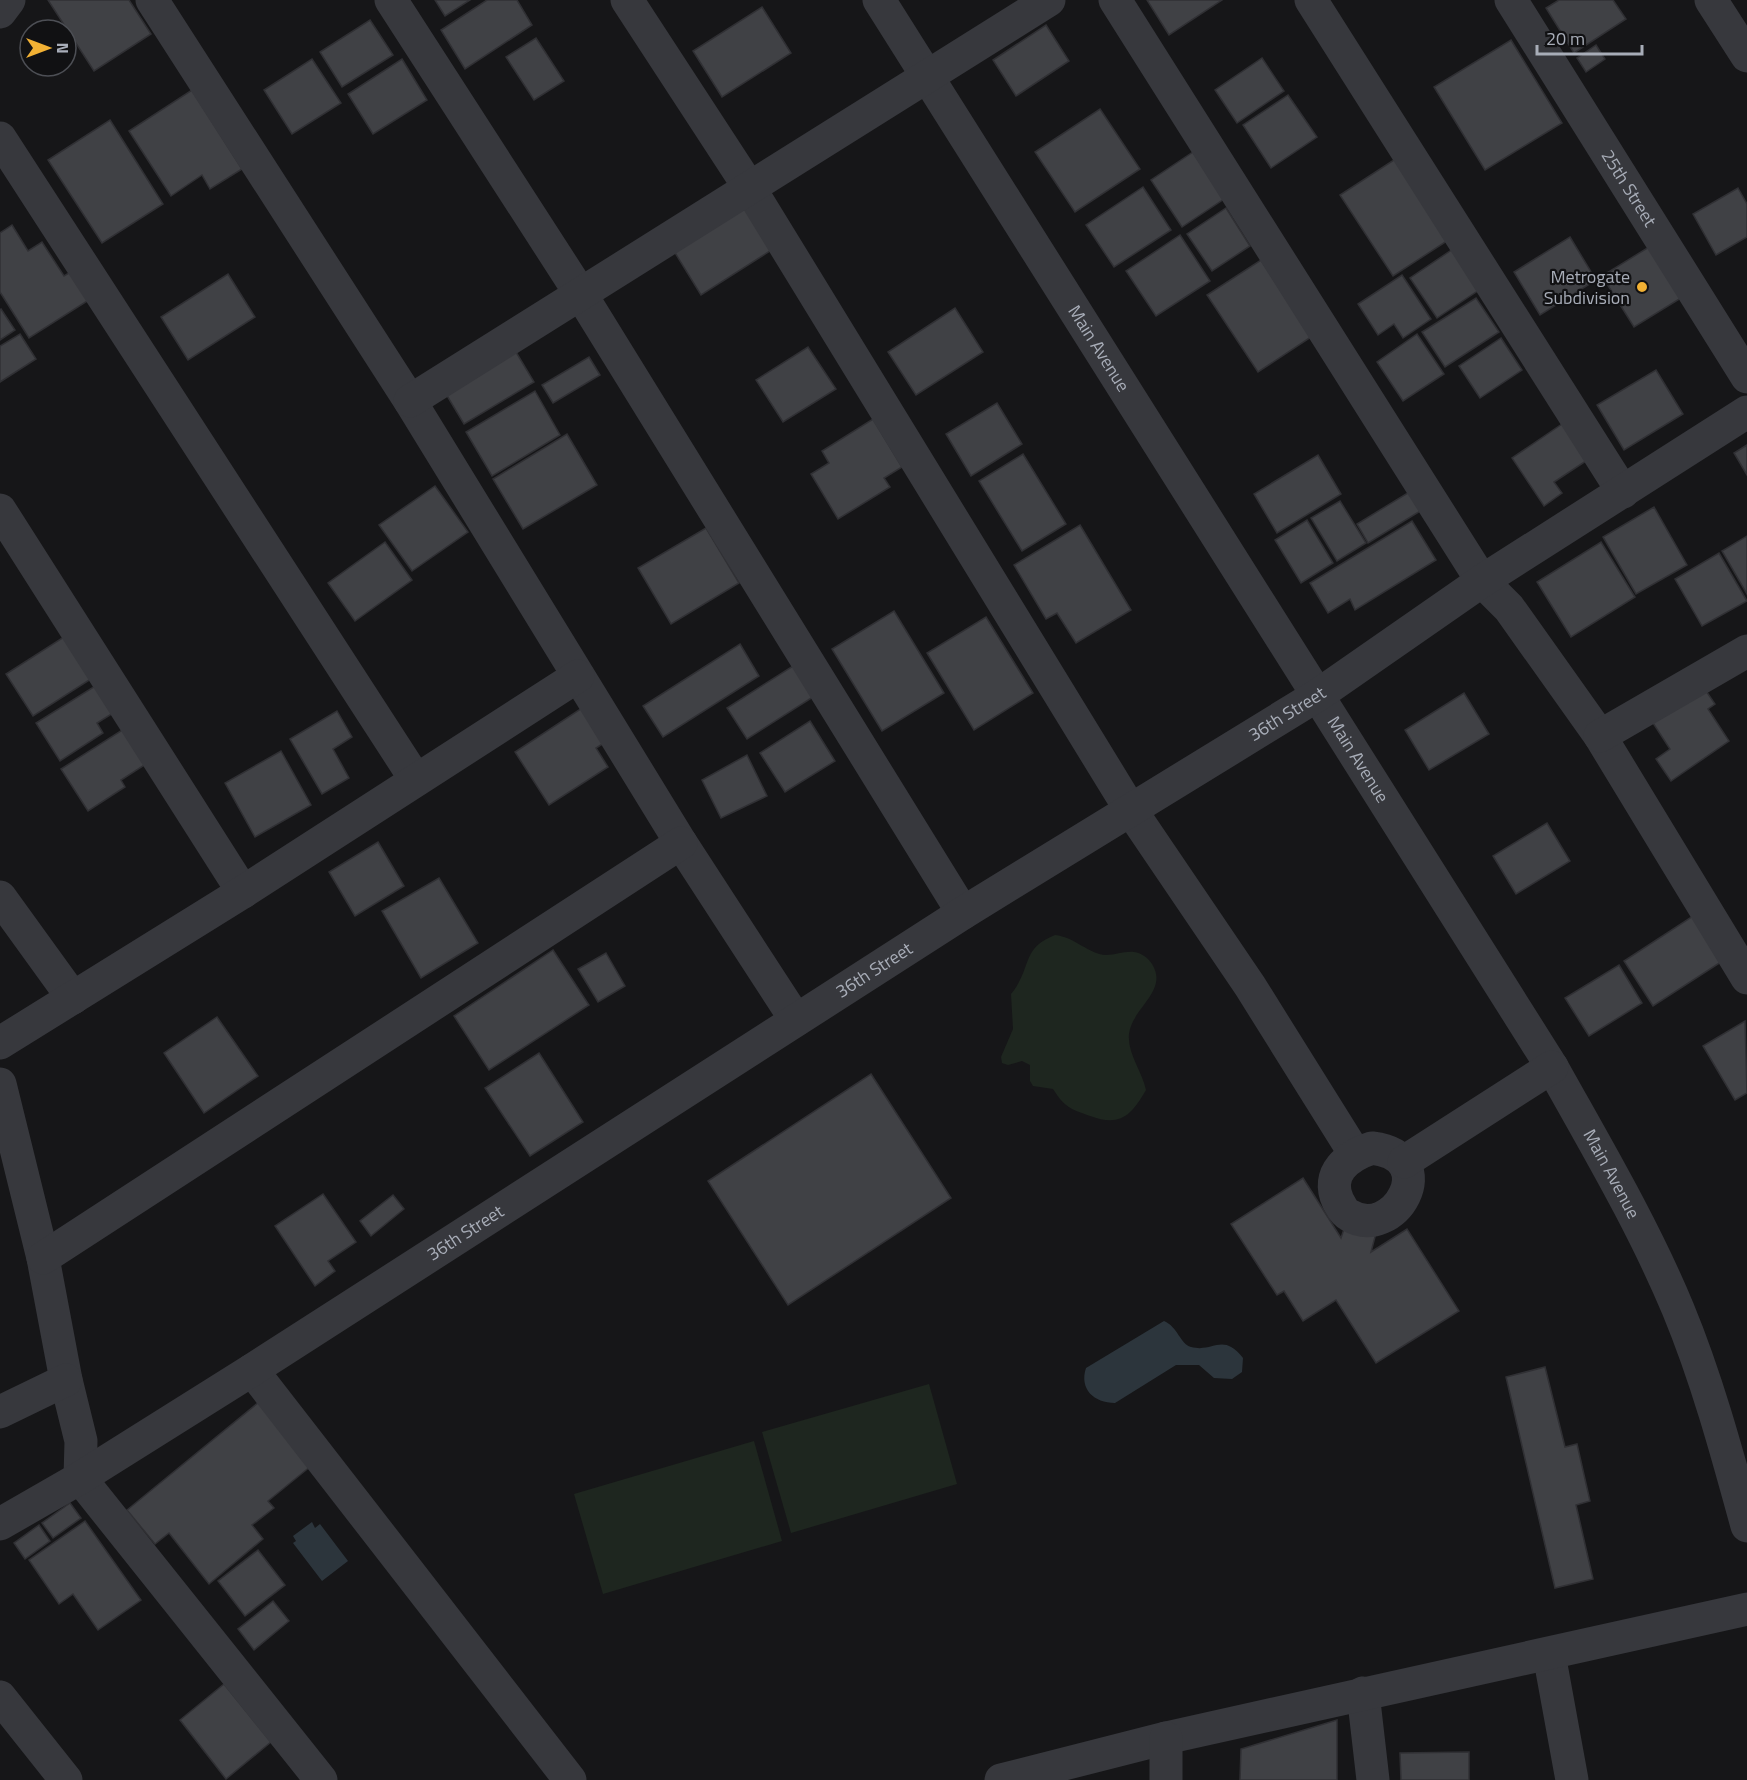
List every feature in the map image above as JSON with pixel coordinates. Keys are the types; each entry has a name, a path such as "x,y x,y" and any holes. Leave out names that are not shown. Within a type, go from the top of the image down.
{"street":[{"path":"0,12 9,0"},
{"path":"152,0 410,402 681,843 796,1020"},
{"path":"390,0 580,293 963,913"},
{"path":"627,0 749,187 1130,809 1250,986 1355,1154"},
{"name":"Main Avenue","path":"879,0 1552,1067 1629,1205 1678,1308 1708,1389 1747,1526"},
{"path":"410,402 1049,0"},
{"path":"1116,0 1482,581 1509,608 1600,736 1747,978"},
{"path":"1311,0 1623,492"},
{"name":"25th Street","path":"1511,0 1747,377"},
{"path":"1711,0 1747,56"},
{"path":"0,138 416,780"},
{"name":"36th Street","path":"0,1524 80,1478 252,1370 963,913 1318,695 1482,581 1747,412"},
{"path":"0,510 243,892"},
{"path":"1600,736 1747,651"},
{"path":"0,1043 243,892 578,676"},
{"path":"43,1258 681,843"},
{"path":"0,897 73,998"},
{"path":"1404,1162 1552,1067"},
{"path":"0,1084 43,1258 66,1380 81,1441 80,1478 321,1780"},
{"path":"1372,1148 1390,1150 1404,1162 1409,1177 1406,1195 1381,1220 1359,1221 1344,1213 1333,1186 1334,1177 1342,1164 1355,1154 1372,1148"},
{"path":"252,1370 570,1780"},
{"path":"0,1412 66,1380"},
{"path":"1001,1780 1167,1738 1363,1693 1747,1610"},
{"path":"1549,1654 1572,1780"},
{"path":"1363,1693 1372,1780"},
{"path":"0,1697 66,1780"},
{"path":"1166,1780 1167,1738"}],"shaded area":[{"path":"1055,935 1069,939 1099,954 1140,953 1152,964 1156,974 1153,991 1136,1016 1129,1034 1132,1055 1146,1090 1135,1107 1124,1117 1109,1120 1078,1112 1065,1104 1053,1089 1033,1086 1030,1081 1030,1065 1022,1061 1008,1065 1002,1063 1001,1057 1013,1029 1011,994 1036,946"},
{"path":"1164,1321 1173,1327 1184,1343 1191,1347 1206,1348 1223,1345 1236,1350 1243,1358 1242,1372 1232,1379 1214,1378 1199,1365 1176,1365 1115,1403 1101,1400 1090,1393 1084,1376 1086,1368"},
{"path":"929,1384 957,1484 791,1533 762,1432"},
{"path":"754,1441 782,1541 603,1594 574,1494"},
{"path":"312,1522 315,1528 320,1524 348,1561 322,1581 293,1543 296,1541 293,1536"}],"building":[{"path":"48,0 129,0 151,34 94,71 78,46 78,18 60,18"},
{"path":"435,0 470,0 445,16"},
{"path":"487,0 517,0 532,25 465,69 441,30"},
{"path":"1147,0 1222,0 1169,35"},
{"path":"1559,0 1613,0 1626,19 1574,53 1546,8"},
{"path":"762,7 791,53 722,97 693,51"},
{"path":"370,20 393,55 342,87 320,52"},
{"path":"1046,25 1069,61 1016,96 993,60"},
{"path":"536,38 564,81 534,100 506,57"},
{"path":"1511,40 1562,123 1485,170 1434,87"},
{"path":"1596,45 1605,59 1586,72 1577,58"},
{"path":"1262,58 1284,91 1237,123 1215,90"},
{"path":"312,59 341,103 292,134 264,90"},
{"path":"402,59 427,100 373,134 348,94"},
{"path":"192,90 242,169 210,189 202,175 171,196 129,131"},
{"path":"1288,95 1317,137 1271,168 1243,125"},
{"path":"1100,109 1140,169 1075,212 1035,152"},
{"path":"110,120 163,204 102,243 48,160"},
{"path":"1193,152 1224,199 1182,227 1151,180"},
{"path":"1400,156 1453,237 1393,276 1340,195"},
{"path":"1143,187 1171,230 1114,267 1086,225"},
{"path":"1738,188 1747,204 1747,237 1716,255 1693,214"},
{"path":"740,198 773,249 701,295 669,243"},
{"path":"1226,208 1250,246 1212,271 1187,234"},
{"path":"12,225 28,251 42,242 64,276 74,270 92,298 29,338 0,292 0,233"},
{"path":"1180,235 1210,281 1156,316 1126,271"},
{"path":"1570,237 1596,280 1540,315 1514,272"},
{"name":"Metrogate Subdivision","path":"1649,247 1681,298 1634,327 1602,276"},
{"path":"1453,249 1479,290 1437,318 1410,278"},
{"path":"1261,260 1311,337 1258,372 1207,295"},
{"path":"228,274 255,317 188,360 161,317"},
{"path":"1402,275 1431,319 1403,338 1394,324 1378,335 1358,304"},
{"path":"1476,298 1499,332 1445,367 1422,332"},
{"path":"955,308 983,352 916,395 888,352"},
{"path":"0,310 15,330 0,340"},
{"path":"20,334 36,359 0,382 0,346"},
{"path":"1417,334 1444,374 1403,401 1377,362"},
{"path":"1501,338 1522,370 1480,398 1459,366"},
{"path":"513,347 534,382 464,424 443,389"},
{"path":"808,347 836,389 783,422 756,380"},
{"path":"589,357 600,375 553,403 542,385"},
{"path":"1656,370 1683,414 1624,450 1597,405"},
{"path":"535,391 560,435 492,476 466,432"},
{"path":"997,403 1022,444 971,476 946,434"},
{"path":"873,419 902,467 884,478 890,487 838,519 811,474 829,463 822,451"},
{"path":"1565,422 1589,459 1554,482 1562,493 1544,506 1512,458"},
{"path":"567,434 597,485 523,529 493,479"},
{"path":"1747,445 1747,475 1734,453"},
{"path":"1023,454 1066,524 1022,551 979,481"},
{"path":"1318,455 1341,494 1277,533 1254,494"},
{"path":"435,486 468,532 412,571 379,525"},
{"path":"1411,491 1422,510 1368,543 1357,524"},
{"path":"1340,501 1366,543 1337,561 1311,518"},
{"path":"1654,507 1687,565 1636,594 1603,537"},
{"path":"1307,520 1333,563 1301,583 1275,540"},
{"path":"1412,521 1436,560 1355,610 1350,599 1328,613 1310,583"},
{"path":"1080,525 1131,610 1076,643 1057,613 1046,619 1014,565"},
{"path":"706,528 739,583 671,624 638,568"},
{"path":"1747,536 1747,594 1722,551"},
{"path":"385,542 412,580 355,621 328,583"},
{"path":"1601,542 1635,597 1571,637 1537,582"},
{"path":"1719,553 1747,601 1702,626 1675,579"},
{"path":"894,611 944,693 882,731 832,649"},
{"path":"986,617 1033,693 974,730 927,653"},
{"path":"67,635 94,677 33,716 6,674"},
{"path":"740,644 759,676 663,737 643,706"},
{"path":"793,666 813,697 747,739 727,708"},
{"path":"100,683 118,710 97,723 103,733 60,761 36,723"},
{"path":"1704,688 1715,704 1708,709 1729,741 1671,781 1656,759 1670,749 1653,723"},
{"path":"1464,693 1489,734 1429,770 1405,730"},
{"path":"582,708 604,743 596,748 608,767 549,805 515,752"},
{"path":"337,711 352,737 333,749 349,778 322,794 290,739"},
{"path":"810,721 835,761 785,792 760,753"},
{"path":"127,727 149,762 121,780 125,787 88,811 61,769"},
{"path":"281,751 311,805 255,837 225,783"},
{"path":"747,755 767,796 721,818 702,780"},
{"path":"1547,823 1570,861 1516,894 1493,856"},
{"path":"378,842 404,886 355,916 329,872"},
{"path":"439,878 478,943 421,978 382,911"},
{"path":"1693,916 1721,962 1653,1006 1624,961"},
{"path":"553,950 589,1005 489,1070 454,1016"},
{"path":"606,953 625,986 598,1002 578,969"},
{"path":"1619,965 1642,1003 1589,1036 1565,998"},
{"path":"217,1017 258,1076 204,1113 164,1053"},
{"path":"1745,1021 1747,1093 1735,1100 1703,1046"},
{"path":"539,1053 583,1122 530,1156 485,1088"},
{"path":"871,1074 951,1198 788,1305 708,1181"},
{"path":"1303,1178 1341,1238 1346,1223 1376,1233 1371,1252 1407,1229 1459,1311 1376,1363 1336,1300 1303,1321 1284,1291 1277,1295 1231,1224"},
{"path":"323,1194 356,1242 328,1261 335,1271 315,1286 275,1226"},
{"path":"393,1195 404,1209 371,1236 360,1221"},
{"path":"1545,1367 1565,1447 1577,1444 1590,1501 1576,1505 1593,1579 1555,1588 1506,1377"},
{"path":"259,1402 311,1466 268,1501 274,1508 252,1525 263,1539 209,1584 169,1533 155,1544 127,1510"},
{"path":"70,1503 81,1518 53,1538 42,1523"},
{"path":"85,1521 141,1600 98,1630 73,1594 59,1604 29,1560"},
{"path":"39,1525 50,1541 25,1559 14,1543"},
{"path":"258,1550 285,1585 245,1616 218,1581"},
{"path":"273,1601 289,1621 254,1650 238,1629"},
{"path":"224,1684 271,1742 226,1779 180,1720"},
{"path":"1337,1720 1337,1780 1240,1780 1241,1749"},
{"path":"1469,1752 1469,1780 1401,1780 1400,1753"}],"place":[{"name":"Metrogate Subdivision","path":"1642,287"}]}
